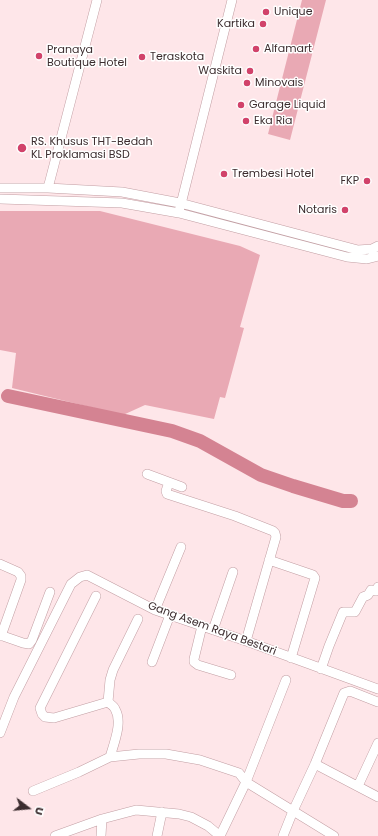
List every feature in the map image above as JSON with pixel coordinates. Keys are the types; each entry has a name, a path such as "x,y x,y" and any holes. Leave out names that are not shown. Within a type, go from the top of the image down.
{"street":[{"path":"48,188 97,0"},
{"path":"179,213 180,203 232,0"},
{"path":"0,188 48,188 122,192 180,203 358,250 372,249 378,246"},
{"path":"0,199 122,203 179,213 347,257 367,259 378,256"},
{"path":"147,474 182,487"},
{"path":"169,482 166,490 168,494 235,516 275,533 276,538 246,641"},
{"path":"155,610 181,547"},
{"path":"269,560 313,575 314,578 291,658"},
{"path":"0,564 18,572 21,576 21,580 1,636 29,644 32,640 50,592"},
{"path":"213,630 233,572"},
{"name":"Gang Asem Raya Bestari","path":"0,733 14,697 67,591 71,584 80,576 87,575 155,610 378,689"},
{"path":"321,669 343,612 355,612 364,595 368,595 371,590 376,591 378,587"},
{"path":"96,596 40,708 45,717 54,718 108,702"},
{"path":"152,662 170,615"},
{"path":"108,702 110,680 113,670 138,619"},
{"path":"202,626 194,662 198,665 231,675"},
{"path":"55,836 102,819 136,810 179,814 191,817 208,826 220,836 246,782 286,680"},
{"path":"284,836 344,693 350,691 378,702"},
{"path":"108,702 115,709 118,720 117,731 110,757"},
{"path":"358,786 378,742"},
{"path":"33,791 110,757 152,754 183,756 239,773 246,782 334,836"},
{"path":"315,764 378,797"},
{"path":"157,836 162,812"},
{"path":"101,836 102,819"}],"shaded area":[{"path":"302,0 326,0 290,140 268,134"},
{"path":"0,211 100,211 240,246 260,255 240,327 244,328 225,398 220,397 214,419 145,405 123,415 12,388 16,353 0,350"}],"waterway":[{"path":"8,396 172,431 200,441 261,475 343,501 351,501"}],"place":[{"name":"Unique","path":"266,12"},
{"name":"Kartika","path":"263,24"},
{"name":"Alfamart","path":"256,49"},
{"name":"Pranaya Boutique Hotel","path":"39,56"},
{"name":"Teraskota","path":"142,57"},
{"name":"Waskita","path":"250,71"},
{"name":"Minovais","path":"247,83"},
{"name":"Garage Liquid","path":"241,105"},
{"name":"Eka Ria","path":"246,121"},
{"name":"RS. Khusus THT-Bedah KL Proklamasi BSD","path":"22,148"},
{"name":"Trembesi Hotel","path":"224,174"},
{"name":"FKP","path":"367,181"},
{"name":"Notaris","path":"345,210"}]}
